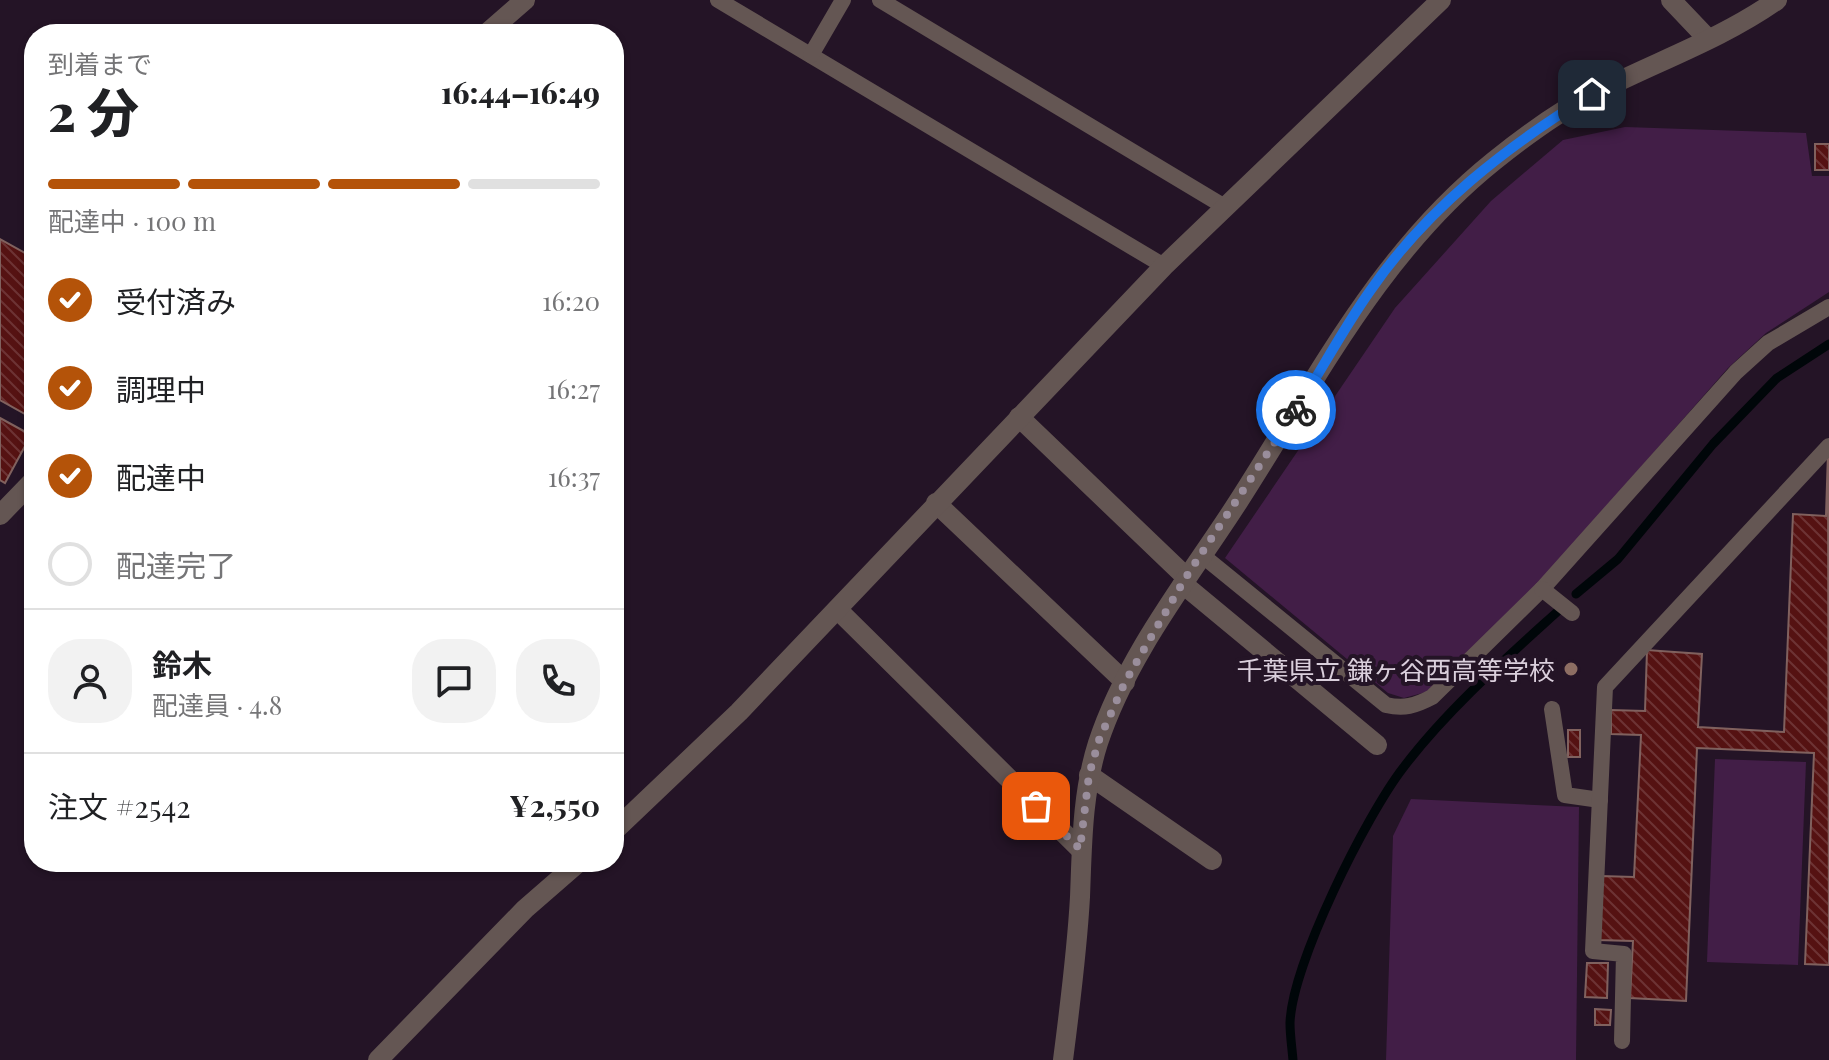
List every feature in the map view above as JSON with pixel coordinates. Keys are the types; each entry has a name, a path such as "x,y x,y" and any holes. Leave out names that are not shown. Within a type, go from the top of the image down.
{"street":[{"path":"497,24 525,0"},
{"path":"624,821 739,712 1164,266 1441,0"},
{"path":"1671,0 1708,39"},
{"path":"1063,1060 1080,899 1080,849 1089,775 1099,740 1125,682 1184,581 1203,556 1370,290 1451,197 1555,117 1592,94 1751,18 1777,0"},
{"path":"1019,417 1184,581 1377,745"},
{"path":"0,515 24,490"},
{"path":"936,503 1125,682"},
{"path":"838,610 1080,849"},
{"path":"1089,775 1212,860"},
{"path":"378,1060 525,909 568,872"}],"lane":[{"path":"718,0 1164,266"},
{"path":"811,55 843,0"},
{"path":"880,0 1225,207"},
{"path":"1203,556 1386,705 1402,708 1432,697 1542,589 1736,372 1768,343 1829,307"},
{"path":"1622,1041 1624,954 1593,951 1605,687 1829,446"},
{"path":"1542,589 1572,613"},
{"path":"1552,709 1565,795 1600,800"}],"shaded area":[{"path":"1625,127 1806,133 1812,176 1829,176 1829,292 1766,333 1728,368 1538,584 1426,692 1404,698 1388,693 1225,558 1395,308 1491,201 1563,140"},
{"path":"1715,759 1806,762 1798,965 1707,962"},
{"path":"1411,799 1579,807 1576,1060 1386,1060 1393,836"}],"building":[{"path":"1815,144 1829,144 1829,170 1815,170"},
{"path":"0,239 24,252 24,413 0,400"},
{"path":"0,418 24,431 24,448 5,483 0,480"},
{"path":"1828,452 1829,965 1805,964 1814,753 1697,748 1686,1001 1630,998 1633,941 1598,940 1601,876 1634,877 1641,735 1611,734 1611,710 1645,711 1647,650 1702,654 1698,727 1784,732 1793,514 1826,516"},
{"path":"1568,730 1580,730 1580,757 1568,757"},
{"path":"1587,963 1608,963 1607,998 1585,997"},
{"path":"1595,1009 1611,1010 1610,1025 1595,1025"}],"waterway":[{"path":"1576,594 1618,559 1713,444 1777,378 1829,344"},
{"path":"1293,1060 1290,1023 1303,965 1333,891 1370,820 1403,768 1438,726 1557,612"}],"way so far":[{"path":"1036,806 1080,849 1089,775 1099,740 1125,682 1186,577 1203,556 1296,410"}],"place":[{"name":"千葉県立 鎌ヶ谷西高等学校","path":"1571,669"}],"route":[{"path":"1296,410 1370,290 1451,197 1543,124 1592,94"}]}
